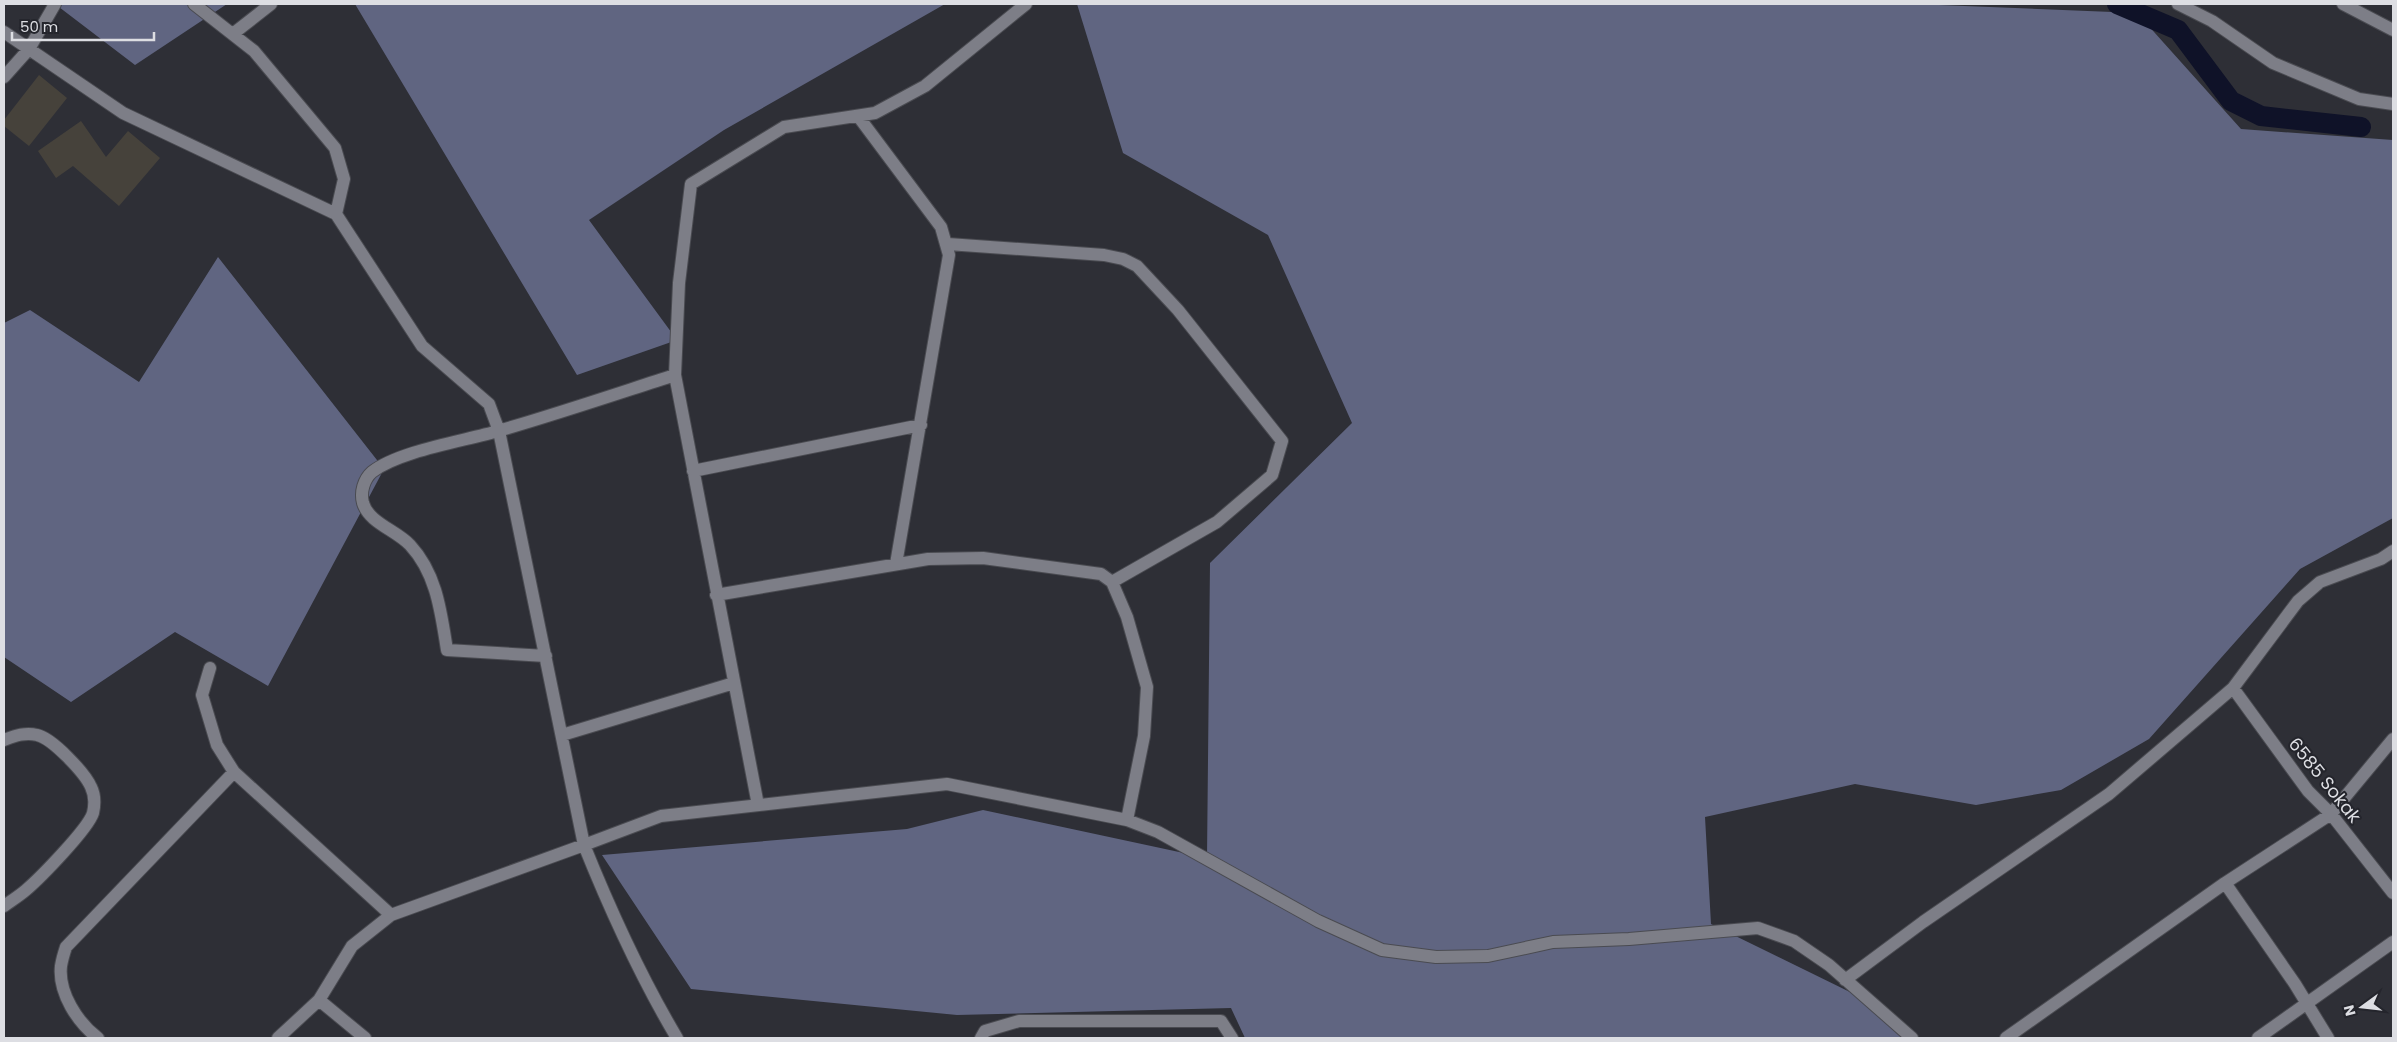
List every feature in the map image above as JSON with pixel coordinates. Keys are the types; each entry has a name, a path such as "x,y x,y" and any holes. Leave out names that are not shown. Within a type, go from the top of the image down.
{"street":[{"path":"4,77 28,48 55,4"},
{"path":"194,4 234,33 254,51 335,148 344,179 336,214"},
{"path":"234,33 271,4"},
{"path":"758,805 675,376 679,283 691,184 784,126 875,113 926,86 1026,4"},
{"path":"2178,4 2212,20 2274,63 2360,99 2393,104"},
{"path":"2343,4 2393,30"},
{"path":"4,32 123,113 336,214 422,346 489,404 499,431 584,845 608,906 631,954 677,1038"},
{"path":"858,116 941,226 948,244 949,265 896,564"},
{"path":"948,244 1104,255 1123,258 1137,266 1178,310 1282,442 1272,475 1217,522 1112,582"},
{"path":"546,656 447,650 439,604 428,571 410,545 398,534 373,518 363,504 363,486 373,472 394,461 416,453 499,431 675,376"},
{"path":"693,472 921,425"},
{"path":"1846,980 1923,922 2109,794 2232,688 2298,600 2320,582 2381,559 2393,551"},
{"path":"716,595 928,559 983,558 1101,574 1112,582 1127,617 1147,686 1144,736 1127,820"},
{"path":"210,668 202,695 217,745 234,772 391,915"},
{"path":"562,735 734,683"},
{"name":"6585 Sokak","path":"2232,688 2308,791 2331,814 2393,893"},
{"path":"4,740 22,734 40,735 48,740 86,779 94,795 93,812 86,826 26,890 4,906"},
{"path":"2006,1038 2225,883 2331,814 2393,739"},
{"path":"98,1038 79,1019 64,990 61,967 66,947 234,772"},
{"path":"278,1038 319,1000 352,946 391,915 661,816 947,784 1066,806 1127,820 1158,832 1318,922 1382,950 1436,956 1488,956 1553,942 1629,939 1758,928 1794,941 1846,980 1912,1038"},
{"path":"2225,883 2296,984 2306,1004 2328,1038"},
{"path":"2258,1038 2393,942"},
{"path":"319,1000 365,1038"},
{"path":"981,1038 985,1032 1019,1021 1221,1021 1232,1038"}],"shaded area":[{"path":"55,4 227,4 135,65"},
{"path":"355,4 945,4 724,130 589,220 677,340 577,375"},
{"path":"1077,4 1914,4 2137,13 2241,129 2393,140 2393,518 2300,569 2149,739 2061,790 1976,805 1855,784 1705,817 1711,924 1854,994 1902,1038 1245,1038 1231,1008 957,1015 691,989 602,855 907,829 983,810 1207,858 1210,563 1352,423 1268,235 1123,153"},
{"path":"218,257 384,469 268,686 175,632 71,702 4,657 4,323 30,310 139,382"}],"building":[{"path":"39,75 67,98 29,146 4,126 4,120"},
{"path":"81,121 106,157 128,131 160,158 119,206 73,166 56,178 38,151"}],"waterway":[{"path":"2117,4 2178,30 2231,101 2261,116 2361,127"}]}
